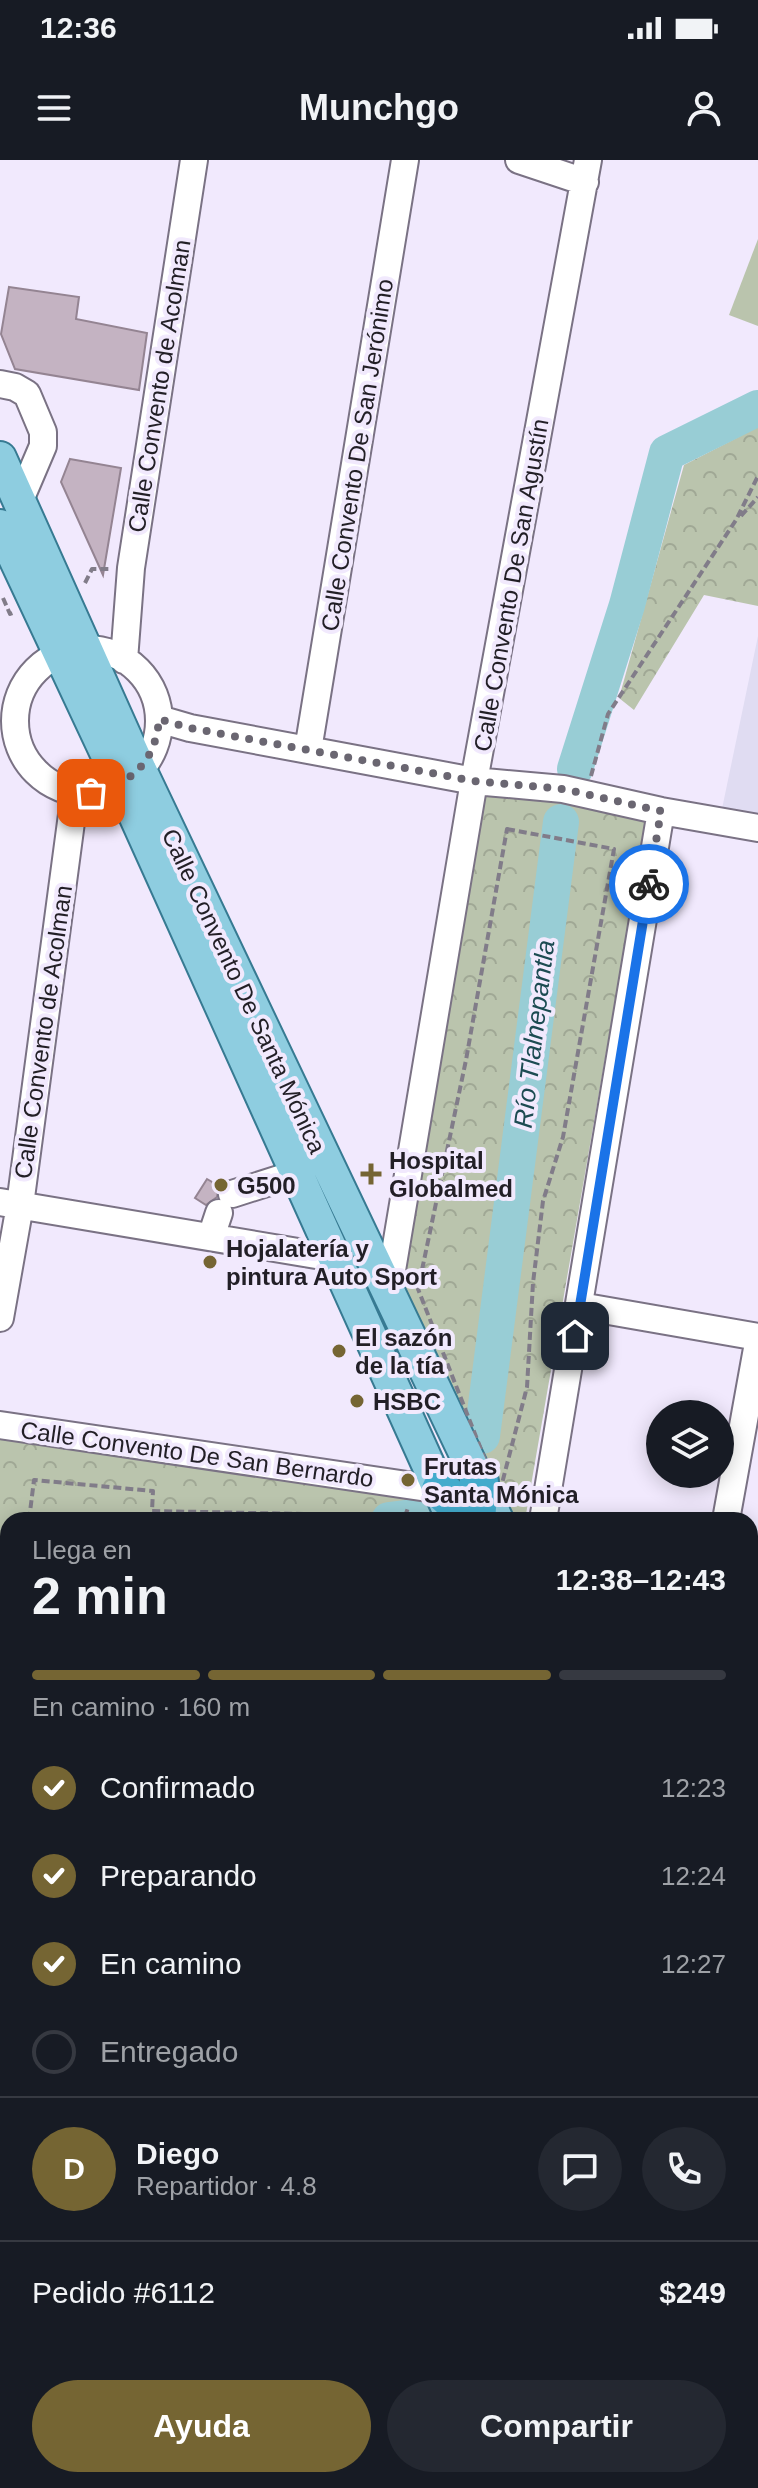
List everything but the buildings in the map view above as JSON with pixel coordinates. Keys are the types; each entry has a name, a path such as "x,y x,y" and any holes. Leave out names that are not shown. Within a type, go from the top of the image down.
{"highway":[{"path":"476,1512 479,1482"},
{"path":"434,1505 453,1512"}],"main road":[{"name":"Calle Convento De Santa Mónica","path":"0,458 20,500 73,652 130,777 295,1174 334,1258 434,1505"},
{"name":"Calle Convento De Santa Mónica","path":"0,526 73,652"},
{"name":"Calle Convento De Santa Mónica","path":"130,777 493,1512"}],"street":[{"name":"Calle Convento de Acolman","path":"124,660 131,568 194,160"},
{"name":"Calle Convento De San Jerónimo","path":"308,750 405,160"},
{"path":"519,160 587,171"},
{"name":"Calle Convento De San Agustín","path":"388,1294 474,781 587,171"},
{"path":"0,384 27,394 43,432 43,446 20,500"},
{"path":"101,650 124,660 142,673 151,687 159,719 156,744 130,777 91,793 75,792 46,780 24,755 8,706 44,663 73,652 101,650"},
{"path":"159,719 190,728 474,781 575,792 758,828"},
{"name":"Calle Convento de Acolman","path":"0,1318 10,1204 75,792"},
{"path":"544,1512 661,811"},
{"path":"221,1215 295,1174"},
{"path":"10,1204 221,1215 334,1258"},
{"path":"580,1306 758,1340 727,1512"},
{"name":"Calle Convento De San Bernardo","path":"0,1425 434,1505"}],"path":[{"path":"575,792 608,714 736,520 758,476"},
{"path":"736,520 758,497"},
{"path":"85,583 92,569 131,568"},
{"path":"507,829 614,849 563,1137 543,1201 533,1283 527,1387 499,1495 418,1289 466,1060 507,829"},
{"path":"30,1512 34,1480 153,1491 152,1511 203,1512"}],"shaded area":[{"path":"758,636 758,835 718,828"}],"green space":[{"path":"758,239 758,326 729,315"},
{"path":"758,427 758,606 704,595 634,710 619,698 684,465"},
{"path":"486,790 647,816 526,1512 508,1512 391,1291"},
{"path":"0,1425 419,1494 434,1505 436,1512 0,1512"}],"waterway":[{"name":"Río Tlalnepantla","path":"575,769 627,605 667,453 758,408"},
{"name":"Río Tlalnepantla","path":"482,1436 561,822"}],"way so far":[{"path":"91,793 121,784 140,770 156,744 159,719 190,728 474,781 563,789 661,811 649,884"}],"place":[{"name":"Hospital Globalmed","path":"371,1174"},
{"name":"G500","path":"221,1185"},
{"name":"Hojalatería y pintura Auto Sport","path":"210,1262"},
{"name":"El sazón de la tía","path":"339,1351"},
{"name":"HSBC","path":"357,1401"},
{"name":"Frutas Santa Mónica","path":"408,1480"}],"route":[{"path":"575,1336 649,884"}]}
